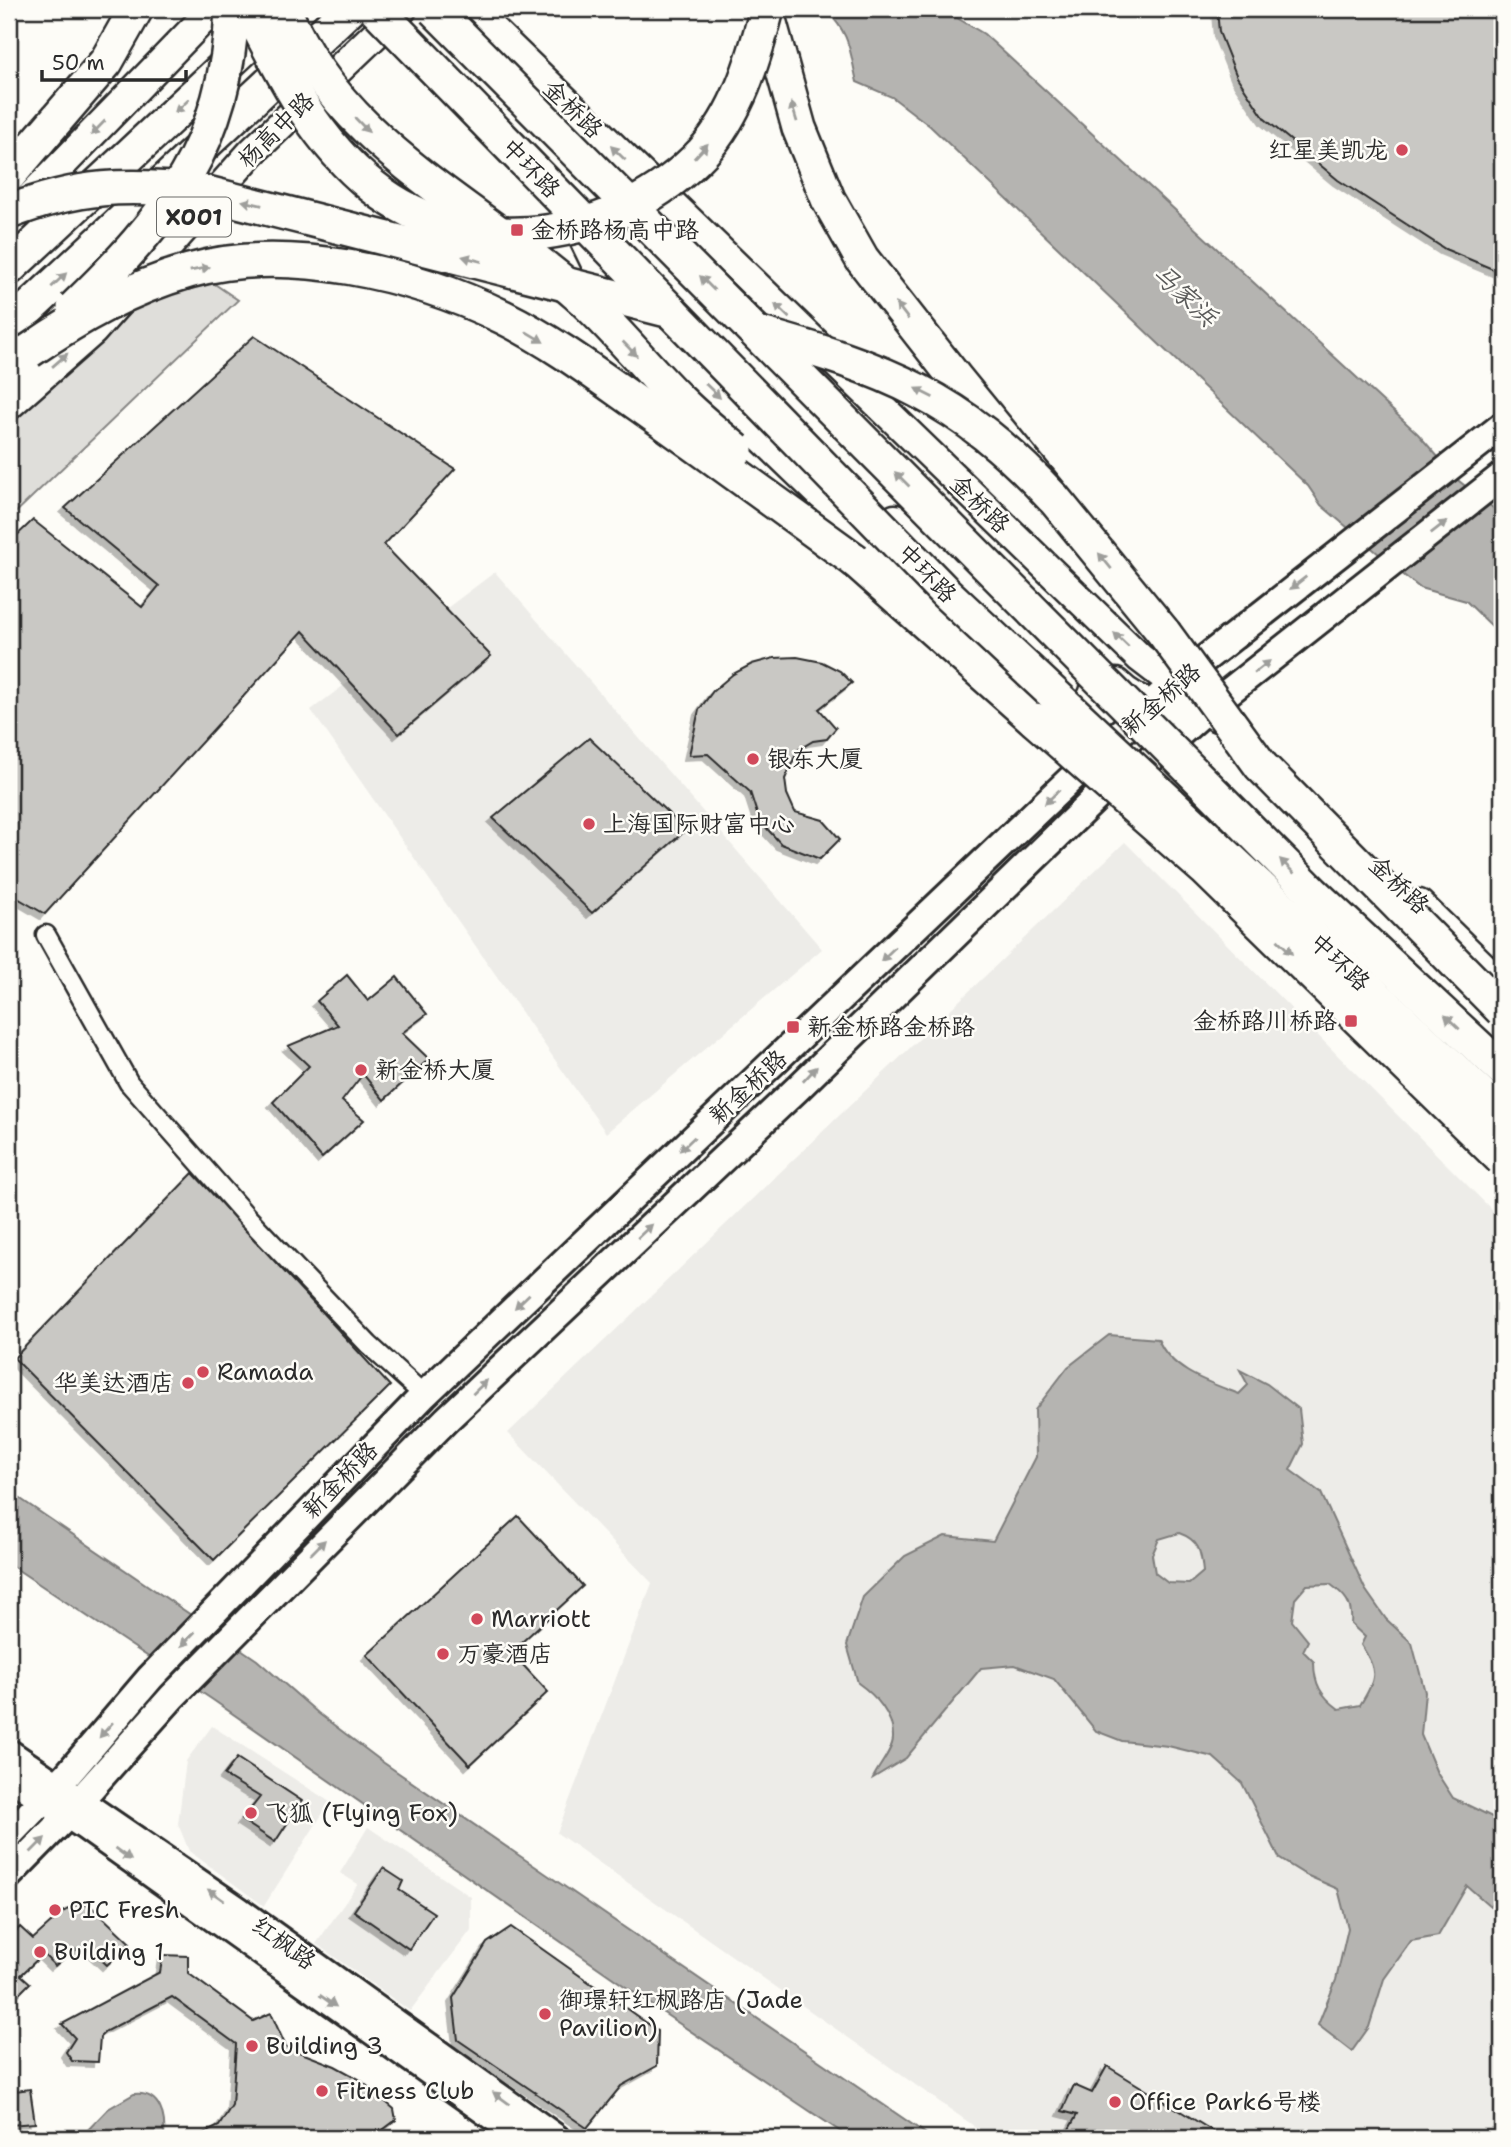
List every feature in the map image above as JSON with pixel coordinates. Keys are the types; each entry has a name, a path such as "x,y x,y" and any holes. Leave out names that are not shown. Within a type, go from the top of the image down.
{"highway":[{"path":"9,175 106,62 136,9"},
{"path":"16,349 117,267 163,214 197,160 218,106 231,43 232,9"},
{"path":"249,9 306,113 336,152 373,187 418,214 461,229 519,236 586,226 650,197 703,151 730,114 752,64 766,11"},
{"path":"9,268 285,9 305,55 334,96 370,133 418,174 578,294 681,402 774,483 856,561 1205,869 1502,1159"},
{"name":"杨高中路","path":"16,349 349,9"},
{"name":"中环路","path":"434,9 1312,892 1502,1069"},
{"path":"766,11 799,128 828,199 862,259 1164,633 1261,766 1502,1010"},
{"name":"中环路","path":"378,19 980,625 1502,1114"},
{"path":"9,212 53,195 96,187 142,186 199,191 770,337 888,374 938,400 981,428 1019,461 1052,497"},
{"path":"16,349 131,291 192,270 246,261 299,260 355,268 418,285 503,317 588,369 856,561"},
{"path":"980,625 1205,869"}],"main road":[{"path":"9,220 214,9"},
{"path":"360,9 378,19 578,227 656,289 1119,735 1143,766 1375,1010 1502,1135"},
{"name":"杨高中路","path":"9,405 93,331 251,153 378,19 402,9"},
{"path":"414,9 587,173 616,189 665,199"},
{"name":"金桥路","path":"471,9 1140,658 1208,709 1502,985"},
{"path":"578,227 600,272 621,302 1094,757 1143,766"},
{"path":"891,515 944,529 969,542 1126,693 1151,705 1177,712 1208,709"}],"street":[{"name":"新金桥路","path":"9,1835 150,1678 424,1395 1094,757 1174,683 1502,426"},
{"name":"新金桥路","path":"9,1874 73,1808 172,1697 447,1419 797,1089 1091,803 1143,766 1208,709 1500,478"},
{"path":"46,935 129,1083 248,1218 369,1345 424,1395"},
{"name":"红枫路","path":"9,1753 49,1792 227,1903 556,2138"},
{"name":"红枫路","path":"9,1776 49,1792"},
{"name":"红枫路","path":"73,1808 523,2138"}],"shaded area":[{"path":"184,263 238,300 9,519 9,425"},
{"name":"上海国际财富中心","path":"495,572 822,949 606,1133 311,710"},
{"path":"1125,842 1502,1220 1502,2138 991,2138 557,1833 652,1583 508,1433"},
{"name":"飞狐 (Flying Fox)","path":"212,1726 330,1802 264,1906 189,1851 178,1824 186,1761"},
{"path":"368,1827 471,1897 471,1930 410,2011 316,1944 358,1884 340,1873"}],"water":[{"name":"马家浜","path":"825,9 942,9 984,34 1418,434 1459,481 1502,515 1502,636 1466,601 1420,588 1321,505 1308,486 930,126 892,97 857,82 844,35"},
{"path":"1109,1335 1158,1339 1172,1359 1203,1380 1239,1394 1248,1385 1240,1370 1267,1384 1299,1409 1303,1444 1290,1470 1321,1493 1365,1589 1386,1619 1412,1643 1425,1692 1421,1735 1437,1773 1453,1798 1492,1817 1502,1819 1502,1886 1490,1906 1467,1886 1438,1936 1411,1941 1384,1979 1369,2027 1352,2051 1318,2025 1336,1980 1348,1928 1338,1889 1306,1875 1280,1859 1242,1783 1213,1757 1168,1746 1122,1741 1096,1731 1054,1679 1015,1665 981,1668 906,1758 873,1778 888,1753 893,1738 890,1721 882,1706 858,1683 847,1645 863,1597 905,1556 945,1536 993,1541 1036,1457 1035,1410 1068,1367","holes":["1179,1533 1195,1543 1201,1558 1203,1572 1189,1584 1168,1583 1155,1573 1152,1555 1159,1539","1330,1584 1347,1600 1351,1610 1351,1624 1365,1637 1361,1645 1373,1668 1370,1688 1360,1705 1339,1709 1320,1689 1315,1677 1314,1662 1303,1651 1308,1641 1292,1621 1295,1599 1307,1585"]},
{"path":"9,1491 257,1660 318,1713 384,1763 932,2138 850,2138 662,2012 213,1700 9,1564"},
{"path":"134,2094 143,2094 156,2101 163,2114 164,2138 80,2138 108,2109"}],"building":[{"name":"红星美凯龙","path":"1217,9 1502,9 1502,273 1445,249 1338,180 1265,119 1237,77 1219,32"},
{"path":"254,336 455,469 384,545 491,656 399,734 303,631 45,914 9,893 9,543 33,520 142,607 159,586 65,508"},
{"name":"银东大厦","path":"797,657 822,662 840,671 852,683 819,709 836,728 827,739 813,741 798,750 785,779 787,794 795,812 823,820 840,839 820,859 781,844 759,820 750,792 708,754 689,755 699,710 713,691 733,674 752,664 774,658"},
{"name":"上海国际财富中心","path":"589,738 686,830 592,913 493,818"},
{"name":"新金桥大厦","path":"347,975 368,1001 397,977 427,1014 402,1033 429,1059 384,1100 363,1074 342,1101 364,1120 322,1158 273,1102 309,1066 288,1046 338,1025 317,1001"},
{"name":"Ramada","path":"193,1173 390,1386 214,1560 14,1358"},
{"name":"Marriott","path":"518,1516 583,1586 511,1652 548,1692 470,1765 367,1655"},
{"path":"237,1758 302,1801 275,1842 242,1820 260,1797 224,1775"},
{"path":"383,1868 403,1881 399,1890 434,1913 409,1949 354,1911"},
{"name":"Building 1","path":"83,1904 93,1908 130,1943 107,1965 90,1949 73,1950 55,1966 43,1954 21,1975 30,1983 9,2004 9,1938 20,1927 33,1939 63,1912"},
{"name":"御璟轩红枫路店 (Jade Pavilion)","path":"511,1927 658,2031 657,2066 621,2086 587,2128 458,2040 453,1998 487,1943"},
{"path":"163,1955 188,1956 188,1973 253,2021 271,2013 286,2047 335,2066 359,2079 394,2109 396,2120 372,2138 194,2138 219,2126 232,2105 236,2044 172,1997 106,2031 100,2037 98,2062 72,2061 66,2052 75,2038 62,2024 160,1972"},
{"name":"Office Park6号楼","path":"1107,2066 1224,2138 1064,2138 1077,2115 1062,2111 1074,2085 1092,2093"},
{"path":"30,2089 35,2123 9,2125 9,2097 15,2091"}],"place":[{"name":"红星美凯龙","path":"1402,150"},
{"name":"金桥路杨高中路","path":"517,230"},
{"name":"银东大厦","path":"753,759"},
{"name":"上海国际财富中心","path":"589,824"},
{"name":"金桥路川桥路","path":"1351,1021"},
{"name":"新金桥路金桥路","path":"793,1027"},
{"name":"新金桥大厦","path":"361,1070"},
{"name":"Ramada","path":"203,1372"},
{"name":"华美达酒店","path":"188,1383"},
{"name":"Marriott","path":"477,1619"},
{"name":"万豪酒店","path":"443,1654"},
{"name":"飞狐 (Flying Fox)","path":"251,1813"},
{"name":"PIC Fresh","path":"55,1910"},
{"name":"Building 1","path":"40,1952"},
{"name":"御璟轩红枫路店 (Jade Pavilion)","path":"545,2014"},
{"name":"Building 3","path":"252,2046"},
{"name":"Fitness Club","path":"322,2091"},
{"name":"Office Park6号楼","path":"1115,2102"}]}
